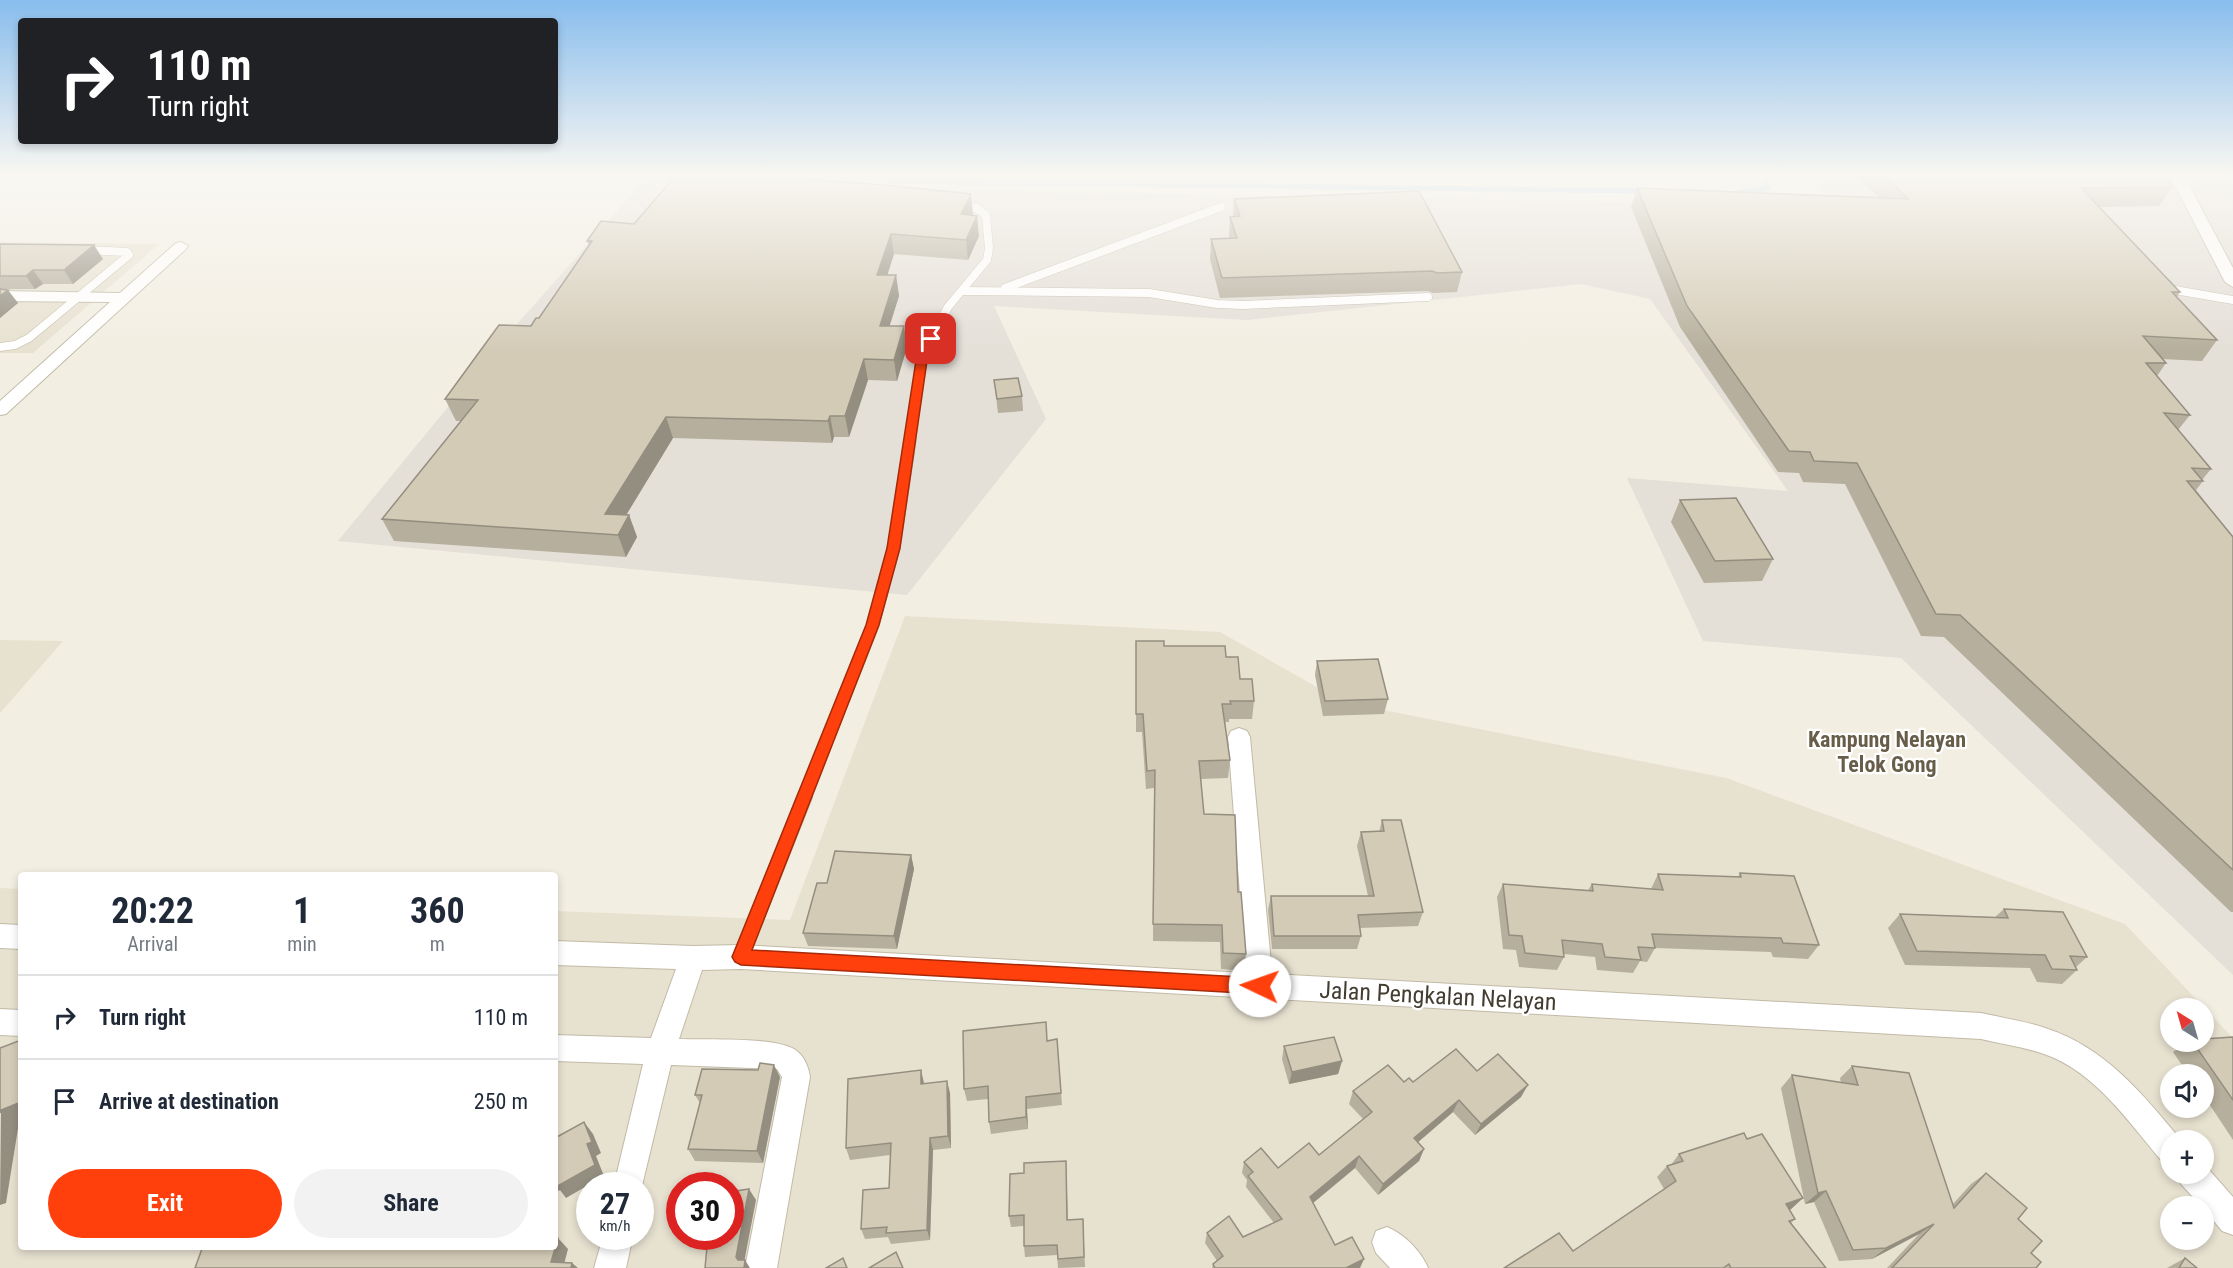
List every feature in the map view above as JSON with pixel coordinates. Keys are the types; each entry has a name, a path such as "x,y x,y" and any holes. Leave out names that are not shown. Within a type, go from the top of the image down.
{"street":[{"path":"2207,233 2233,282"},
{"path":"0,410 181,246"},
{"path":"0,296 123,298"},
{"path":"1239,736 1260,986"},
{"path":"0,936 18,937"},
{"name":"Jalan Pengkalan Nelayan","path":"558,954 741,957 1981,1026 2050,1042 2075,1055 2124,1095 2160,1137"},
{"path":"633,1172 660,1053 693,958"},
{"path":"0,1022 18,1023"},
{"path":"558,1048 778,1056 795,1069 796,1077 788,1124 775,1180 761,1268"},
{"path":"2202,1184 2233,1220"},
{"path":"1387,1242 1412,1268"},
{"path":"610,1268 614,1250"}],"lane":[{"path":"741,957 873,625 894,548 922,354 948,308 987,260 988,233"},
{"path":"999,291 1152,233"},
{"path":"0,347 25,341 80,297 129,253 121,250 77,249"},
{"path":"2157,284 2179,292 2233,300"},
{"path":"963,291 1149,293 1217,304 1243,305 1428,297"}],"shaded area":[{"path":"598,233 2233,233 2233,975 1901,658 1703,641 1627,478 1788,491 1650,299 1581,284 1247,320 994,306 1046,419 907,595 338,541 503,340"},
{"path":"0,242 159,244 33,353 0,353"},
{"path":"905,616 1220,632 1343,702 1726,778 2125,924 2195,998 2160,998 2160,1052 2214,1052 2214,1018 2233,1038 2233,1268 0,1268 0,888 18,889 18,1250 558,1250 558,911 790,920"},
{"path":"0,640 63,641 0,713"}],"building":[{"path":"592,233 969,233 966,240 891,234 877,275 896,275 880,326 904,326 894,360 864,359 845,416 830,416 828,421 666,417 605,514 629,515 618,535 382,519 478,400 445,399 499,325 531,326 536,318 539,318 592,241 587,241"},
{"path":"1235,233 1441,233 1462,272 1222,278 1211,239 1237,238"},
{"path":"1656,233 2124,233 2180,292 2172,292 2217,340 2143,336 2166,363 2146,363 2190,415 2164,413 2211,469 2192,468 2203,481 2187,481 2233,537 2233,870 1960,615 1936,614 1857,463 1814,461 1810,452 1789,451 1687,306"},
{"path":"0,244 94,245 64,270 33,270 26,276 0,276"},
{"path":"0,289 8,290 0,296"},
{"path":"1018,378 1022,396 997,399 994,380"},
{"path":"1736,498 1773,559 1715,561 1680,500"},
{"path":"1136,641 1164,641 1164,646 1225,646 1226,657 1238,657 1240,679 1252,679 1254,701 1230,701 1231,704 1222,704 1230,760 1199,761 1204,814 1235,815 1238,892 1241,892 1246,954 1223,953 1222,925 1153,924 1155,770 1147,771 1143,714 1136,714"},
{"path":"1378,659 1388,699 1325,701 1317,661"},
{"path":"1382,820 1401,820 1423,912 1358,915 1361,936 1274,936 1271,896 1374,896 1361,832 1384,831"},
{"path":"835,851 911,855 894,936 803,933 817,883 827,883"},
{"path":"1740,873 1794,876 1819,945 1783,943 1781,938 1652,934 1655,948 1638,947 1641,960 1605,957 1602,944 1562,940 1564,957 1525,953 1522,936 1509,935 1503,884 1593,891 1592,884 1663,890 1658,874 1741,877"},
{"path":"2004,909 2063,912 2087,957 2070,956 2077,970 2052,969 2045,955 1917,951 1900,914 2008,918"},
{"path":"1046,1022 1047,1041 1057,1039 1061,1093 1026,1097 1026,1117 989,1122 988,1086 964,1089 963,1031"},
{"path":"1334,1037 1342,1061 1292,1072 1284,1046"},
{"path":"2233,1037 2233,1100 2214,1073 2214,1064 2208,1064 2200,1052 2214,1052 2214,1038"},
{"path":"18,1041 18,1103 1,1110 0,1113 0,1048"},
{"path":"1456,1049 1477,1071 1498,1054 1528,1085 1481,1124 1459,1100 1414,1138 1424,1149 1383,1184 1359,1156 1310,1197 1335,1245 1352,1237 1364,1259 1346,1268 1215,1268 1213,1264 1223,1256 1207,1233 1229,1216 1243,1237 1282,1219 1248,1176 1253,1172 1244,1162 1261,1148 1278,1168 1309,1143 1319,1155 1372,1112 1353,1091 1388,1065 1404,1082 1409,1078 1413,1082"},
{"path":"760,1063 774,1065 757,1151 688,1149 702,1095 695,1095 702,1069 758,1070"},
{"path":"1852,1066 1909,1073 1954,1208 1986,1173 2027,1208 2018,1219 2042,1241 2031,1253 2041,1262 2036,1268 1892,1268 1934,1224 1886,1248 1853,1250 1826,1191 1818,1193 1792,1075 1858,1085"},
{"path":"921,1070 921,1084 947,1081 948,1136 930,1138 927,1230 886,1233 887,1227 861,1229 863,1190 889,1188 891,1143 846,1148 848,1079"},
{"path":"584,1122 592,1142 587,1144 595,1165 583,1172 576,1172 576,1176 558,1186 558,1136"},
{"path":"1744,1133 1747,1139 1762,1134 1803,1198 1786,1204 1795,1219 1789,1221 1826,1268 1731,1268 1729,1264 1723,1268 1504,1268 1559,1233 1573,1251 1676,1181 1667,1166 1683,1161 1679,1154"},
{"path":"1066,1161 1067,1220 1083,1219 1084,1257 1058,1259 1057,1245 1024,1246 1024,1215 1009,1216 1010,1174 1024,1173 1024,1163"},
{"path":"749,1189 744,1215 744,1190"},
{"path":"202,1250 554,1250 551,1262 572,1263 571,1268 195,1268"},
{"path":"707,1250 737,1250 738,1260 745,1260 744,1268 705,1268"},
{"path":"896,1252 903,1268 869,1268"},
{"path":"843,1258 847,1268 826,1268"},
{"path":"2185,1258 2197,1268 2179,1268"}],"district":[{"name":"Kampung Nelayan Telok Gong","path":"1887,752"}],"route":[{"path":"931,339 922,354 894,548 873,625 741,957 1260,986"}]}
